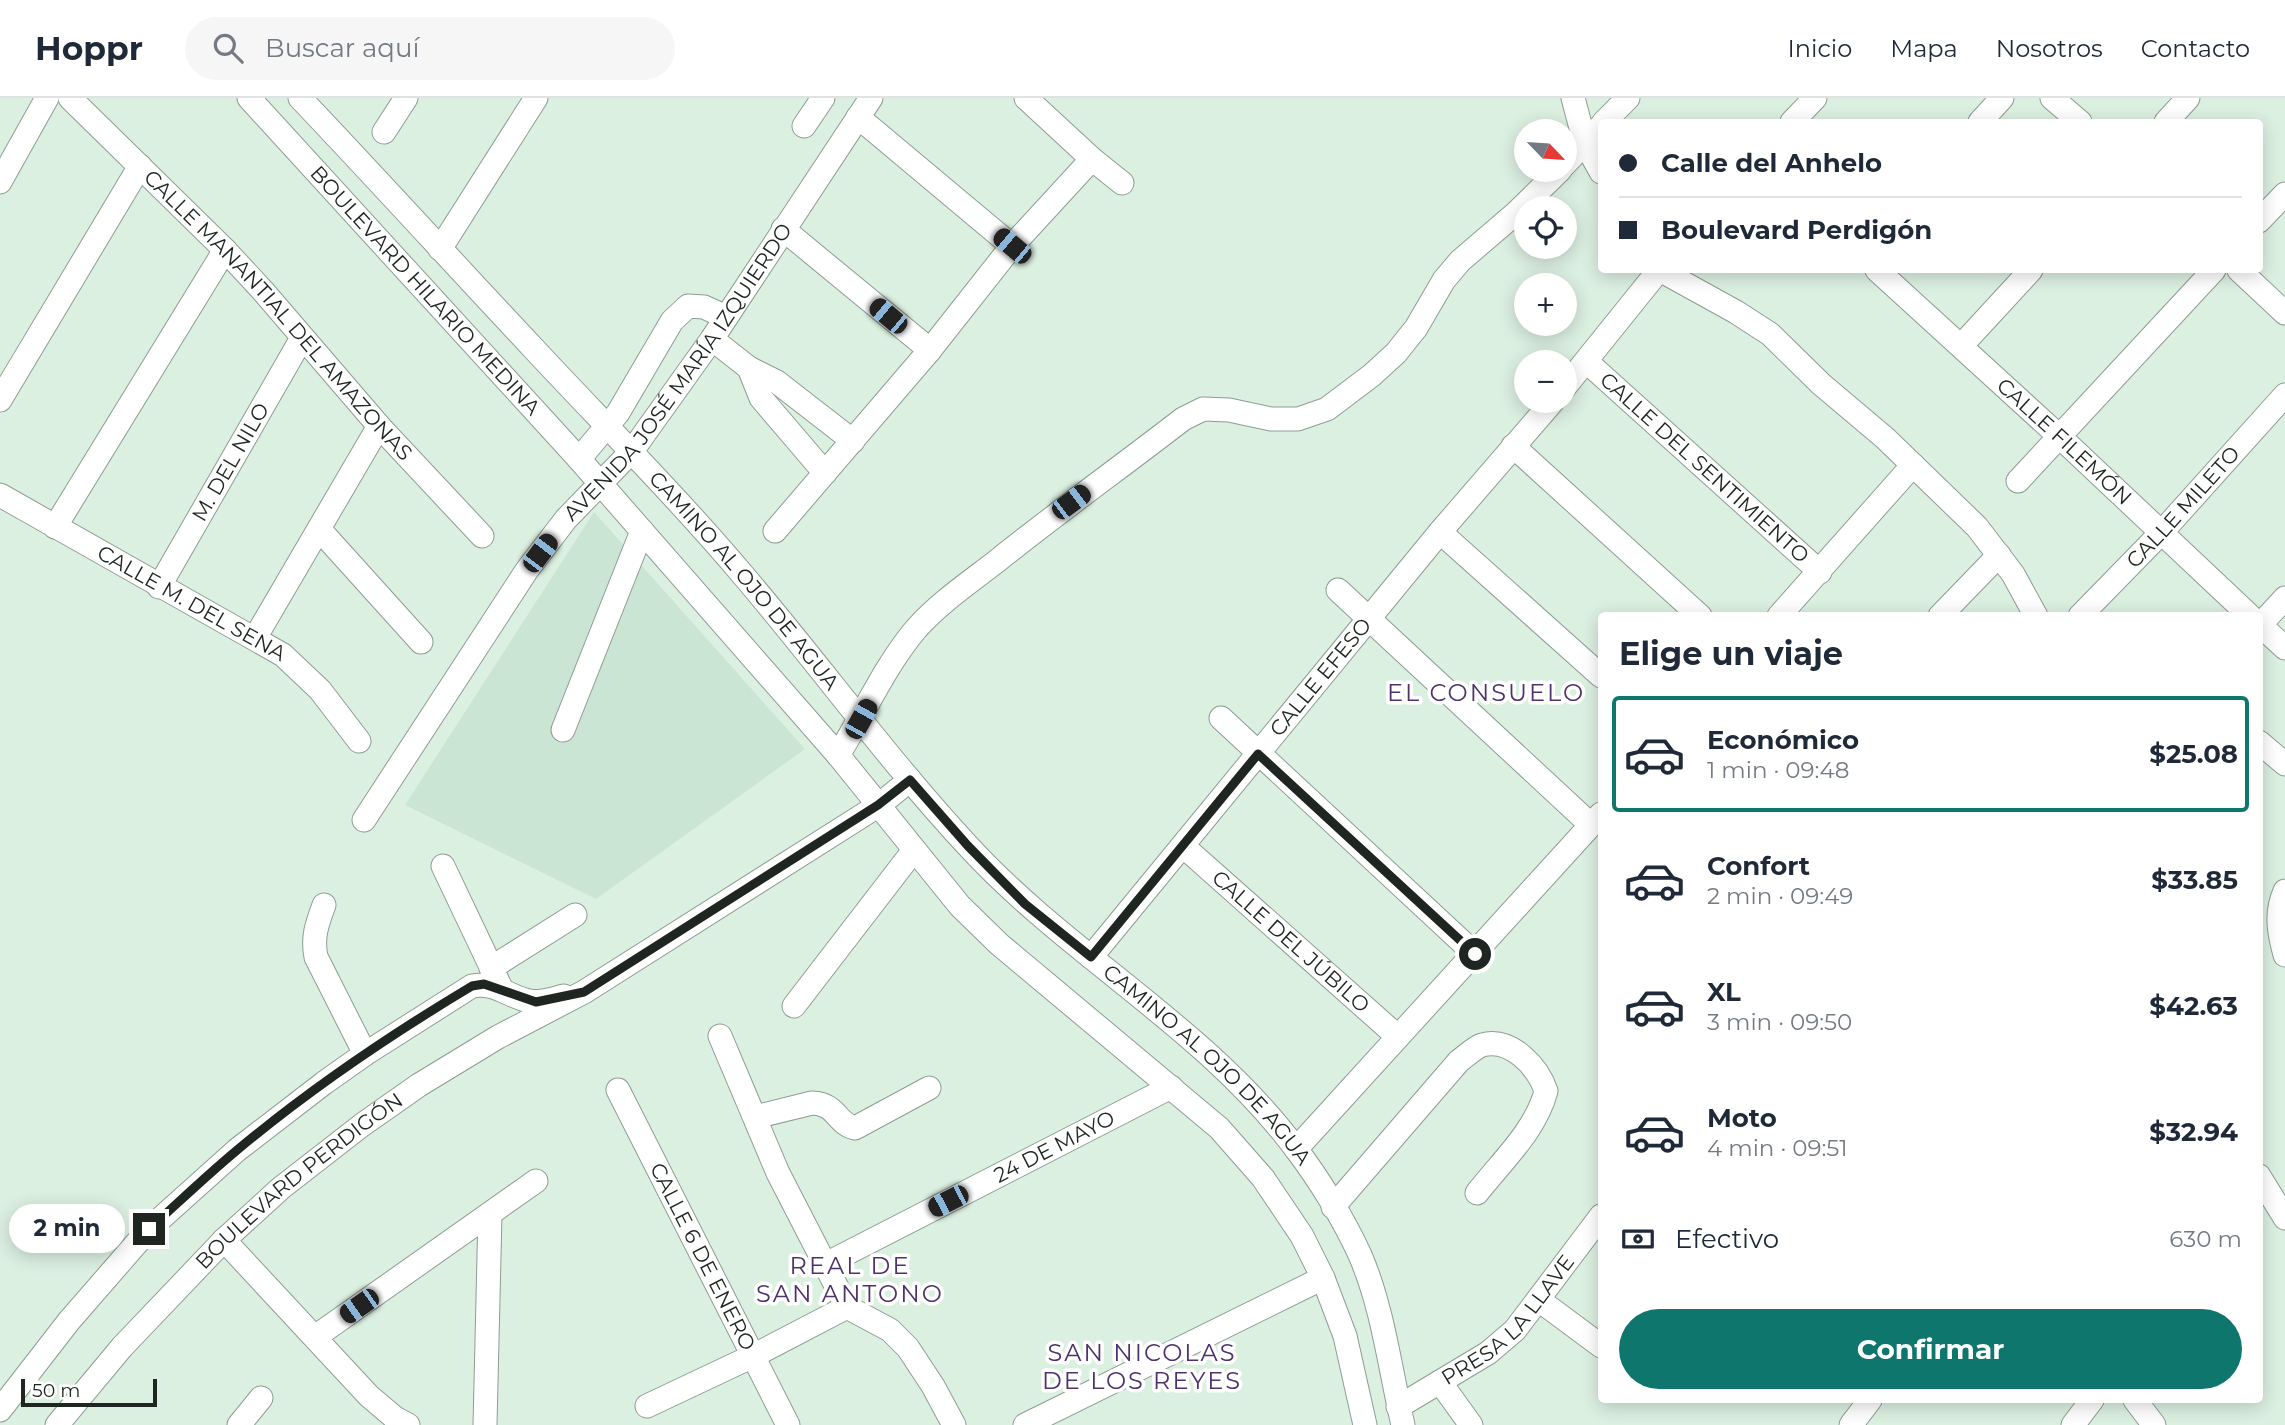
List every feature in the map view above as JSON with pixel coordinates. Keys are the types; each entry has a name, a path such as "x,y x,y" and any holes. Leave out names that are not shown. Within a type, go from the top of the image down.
{"street":[{"path":"0,182 47,98"},
{"name":"CALLE MANANTIAL DEL AMAZONAS","path":"70,98 225,250 379,426 482,536"},
{"name":"BOULEVARD HILARIO MEDINA","path":"248,98 600,483"},
{"name":"BOULEVARD HILARIO MEDINA","path":"300,98 632,451"},
{"path":"384,132 406,98"},
{"path":"440,249 536,98"},
{"path":"804,126 823,98"},
{"path":"1026,98 1122,183"},
{"path":"1573,98 1585,143 1598,167"},
{"path":"1608,119 1628,98"},
{"path":"1795,119 1815,98"},
{"path":"1983,119 2002,98"},
{"path":"2052,98 2076,119"},
{"path":"2169,119 2188,98"},
{"path":"864,108 1012,246"},
{"name":"AVENIDA JOSÉ MARÍA IZQUIERDO","path":"365,820 527,570 566,519 632,451 712,339 864,108"},
{"path":"1577,151 1598,129"},
{"path":"775,531 930,350 1012,246 1092,159"},
{"path":"0,400 140,166"},
{"path":"838,755 892,662 918,628 953,595 1182,419 1203,409 1229,410 1271,419 1298,419 1327,410 1396,353 1416,328 1444,280 1460,261 1548,182"},
{"path":"2263,217 2285,194"},
{"path":"783,229 930,350"},
{"path":"55,527 225,250"},
{"path":"1577,373 1657,273"},
{"path":"1664,273 1770,334 1913,465 1977,527 2013,574 2034,612"},
{"name":"CALLE FILEMÓN","path":"1880,273 2060,436 2246,612"},
{"path":"1961,346 2028,273"},
{"path":"2018,481 2211,273"},
{"path":"2242,273 2285,313"},
{"path":"579,459 608,426 672,321 688,306 704,307 726,317"},
{"name":"M. DEL NILO","path":"159,587 302,338"},
{"path":"712,339 749,368 777,382 853,441"},
{"name":"CALLE DEL SENTIMIENTO","path":"1587,362 1820,572"},
{"path":"749,368 761,398 825,473"},
{"name":"CALLE MILETO","path":"2084,612 2161,533 2285,395"},
{"name":"CALLE EFESO","path":"1091,957 1440,532 1542,413"},
{"path":"255,638 379,426"},
{"path":"1513,446 1696,612"},
{"name":"CAMINO AL OJO DE AGUA","path":"632,451 741,573 910,780 968,846 1025,904 1208,1053 1248,1092 1296,1149 1360,1255 1381,1323 1401,1416"},
{"path":"1783,612 1913,465"},
{"name":"CAMINO AL OJO DE AGUA","path":"600,483 838,755 960,906 999,944 1219,1128 1263,1178 1302,1236 1323,1278 1345,1336 1358,1423"},
{"name":"CALLE M. DEL SENA","path":"0,495 283,655 302,672 359,741"},
{"path":"318,529 421,642"},
{"path":"563,730 642,531"},
{"path":"1440,532 1598,673"},
{"path":"1944,612 1999,555"},
{"path":"1296,1149 1596,819 1338,590"},
{"path":"2263,621 2285,598"},
{"path":"2263,629 2285,648"},
{"path":"1221,718 1475,954"},
{"path":"2263,745 2285,764"},
{"name":"BOULEVARD PERDIGÓN","path":"68,1421 122,1347 224,1240 281,1188 362,1125 419,1085 498,1037 584,992 878,805 910,780"},
{"name":"CALLE DEL JÚBILO","path":"1183,846 1397,1036"},
{"path":"794,1006 914,850"},
{"path":"443,866 496,978 575,915"},
{"path":"2283,896 2278,923 2285,956"},
{"path":"324,905 315,929 313,943 316,957 365,1054"},
{"name":"BOULEVARD PERDIGÓN","path":"0,1410 61,1331 149,1229 237,1150 365,1054 472,986 496,978 524,1000 536,1002 584,992"},
{"path":"720,1035 778,1173 846,1307 890,1330 908,1348 954,1425"},
{"path":"1333,1207 1459,1061 1483,1045 1498,1045 1518,1052 1536,1071 1546,1091 1542,1107 1533,1122 1477,1192"},
{"name":"24 DE MAYO","path":"824,1265 1171,1087"},
{"path":"755,1117 812,1103 832,1108 847,1126 855,1128 929,1088"},
{"name":"CALLE 6 DE ENERO","path":"618,1090 788,1425"},
{"path":"315,1337 536,1181"},
{"path":"2263,1182 2285,1218"},
{"path":"485,1425 490,1214"},
{"name":"PRESA LA LLAVE","path":"1401,1416 1440,1382 1488,1353 1515,1330 1598,1220"},
{"path":"224,1240 369,1396 395,1419 408,1425"},
{"path":"1025,1425 1323,1278"},
{"path":"1539,1300 1598,1344"},
{"path":"647,1406 846,1307"},
{"path":"1440,1382 1471,1425"},
{"path":"239,1425 261,1398"},
{"path":"1851,1425 1868,1403"},
{"path":"2073,1425 2090,1403"},
{"path":"2137,1403 2154,1425"}],"shaded area":[{"path":"594,512 805,749 596,899 405,805"}],"district":[{"name":"EL CONSUELO","path":"1486,693"},
{"name":"REAL DE SAN ANTONO","path":"850,1280"},
{"name":"SAN NICOLAS DE LOS REYES","path":"1142,1367"}],"route":[{"path":"149,1229 237,1150 324,1083 472,986 484,984 501,988 524,1000 536,1002 584,992 878,805 910,780 968,846 1025,904 1091,957 1258,754 1475,954"}]}
